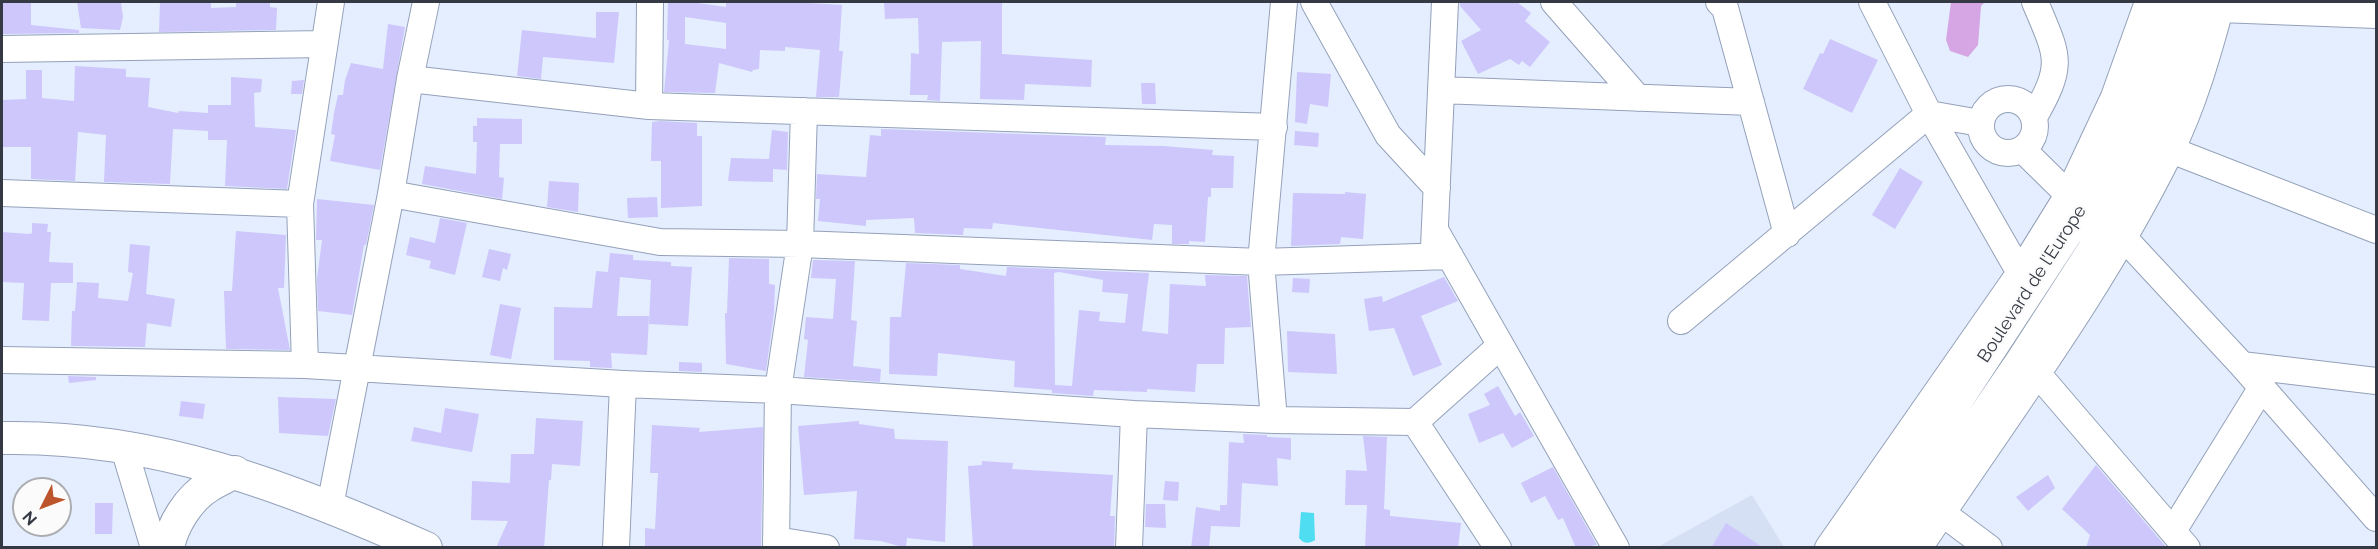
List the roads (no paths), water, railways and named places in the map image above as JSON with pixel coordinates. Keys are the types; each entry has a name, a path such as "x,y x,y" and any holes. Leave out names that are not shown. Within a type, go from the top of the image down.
{"highway":[{"name":"Boulevard de l’Europe","path":"1895,548 2024,359 2093,252 2095,217 2112,150 2148,63 2168,2"},
{"name":"Boulevard de l’Europe","path":"1860,548 2024,281 2095,217 2139,166 2213,4"}],"main road":[{"path":"2,438 123,445 235,472 330,506 426,548"},
{"path":"168,548 171,534 180,515 208,486 235,472"}],"street":[{"path":"305,365 300,204 331,2"},
{"path":"330,506 392,194 410,78 426,2"},
{"path":"649,106 650,2"},
{"path":"1274,420 1261,262 1284,2"},
{"path":"1314,2 1388,135 1437,188"},
{"path":"1445,2 1435,230 1442,256 1500,346 1616,548"},
{"path":"1554,2 1638,98"},
{"path":"1719,2 1725,9 1787,234"},
{"path":"1828,548 2024,281 1929,114 1872,2"},
{"path":"2034,117 2050,90 2056,59 2036,2"},
{"path":"1920,548 2037,374 2095,217 2114,97 2148,2"},
{"path":"2095,217 2171,150 2197,84 2213,4 2376,15"},
{"path":"2,49 324,44"},
{"path":"410,78 649,106 1274,126"},
{"path":"1441,90 1751,102"},
{"path":"2004,99 2016,100 2027,107 2034,117 2035,130 2031,141 2023,150 2011,154 1999,153 1988,146 1981,136 1980,123 1984,112 1992,103 2004,99"},
{"path":"804,111 800,244 778,390 776,544 826,548"},
{"path":"1929,114 1980,123"},
{"path":"1681,321 1929,114"},
{"path":"2023,150 2095,217 2242,365 2376,518"},
{"path":"2171,150 2376,230"},
{"path":"2,193 300,204"},
{"path":"392,194 660,242 800,244 1261,262 1442,256"},
{"path":"2,360 305,365 356,370 778,390 1134,414 1274,420 1415,422 1500,346"},
{"path":"2242,365 2376,381"},
{"path":"2037,374 2180,539 2262,387"},
{"path":"616,548 623,384"},
{"path":"1129,548 1134,414"},
{"path":"1415,422 1497,548"},
{"path":"123,445 154,548"},
{"path":"1942,513 1989,548"}],"water":[{"path":"1301,512 1314,513 1315,540 1311,542 1307,543 1299,538"}]}
